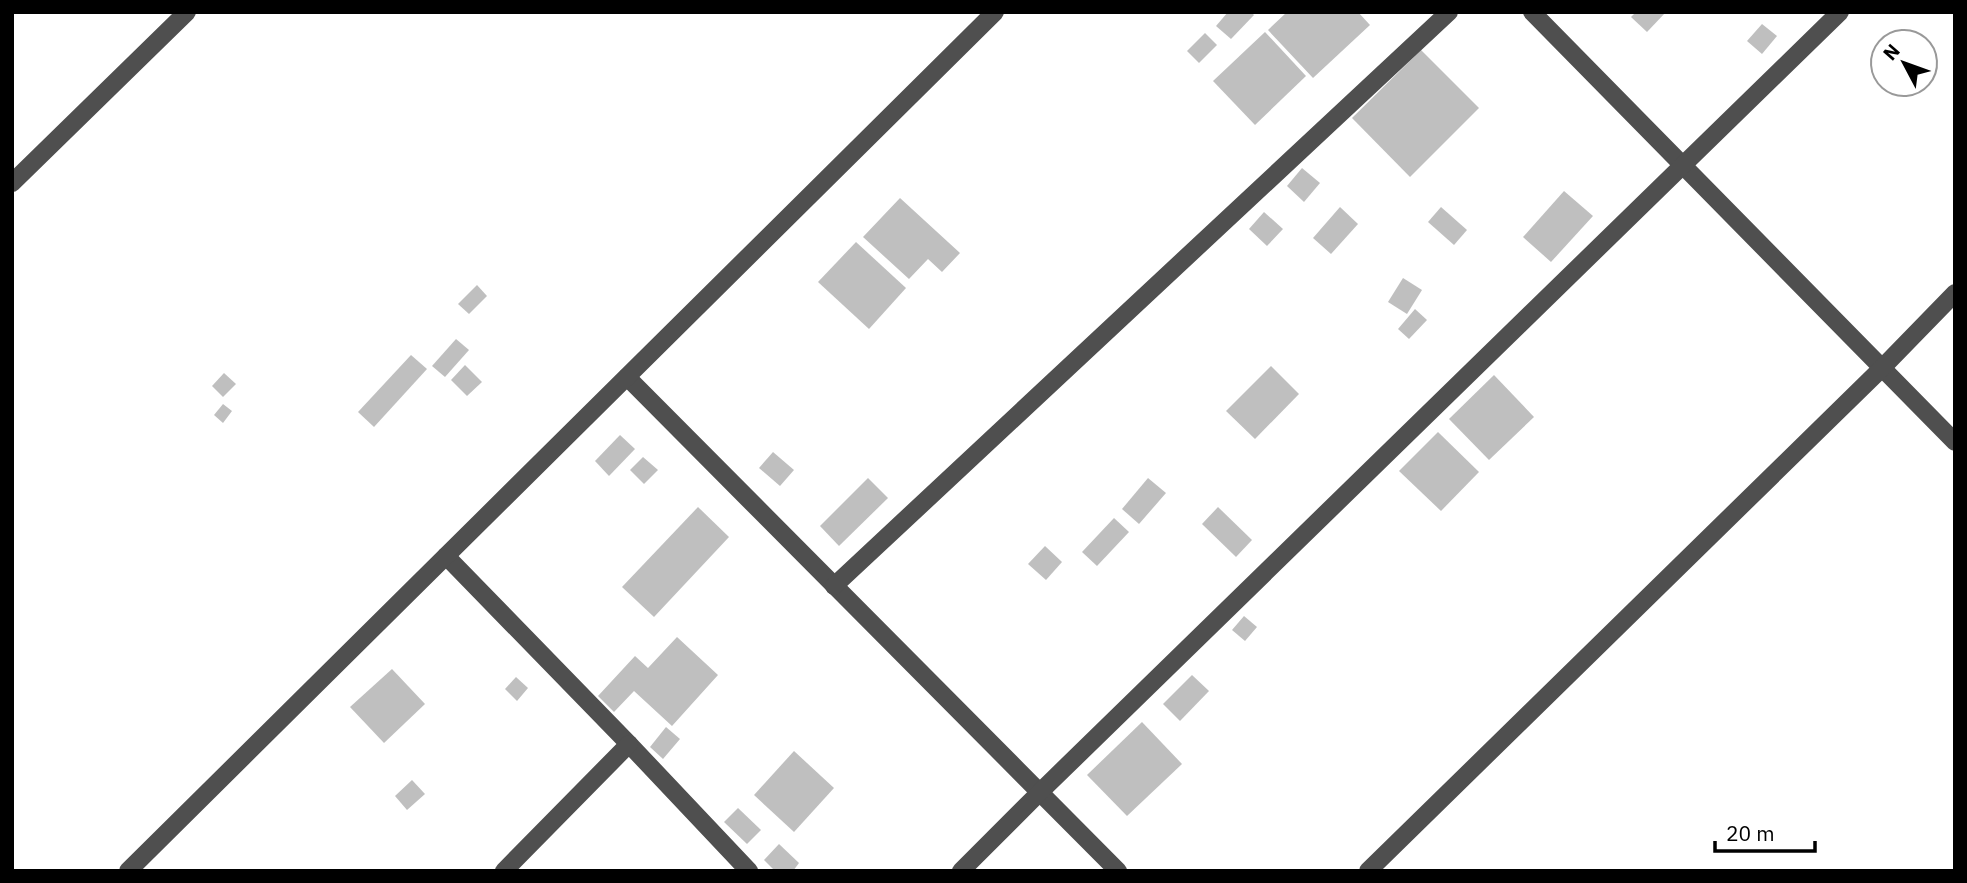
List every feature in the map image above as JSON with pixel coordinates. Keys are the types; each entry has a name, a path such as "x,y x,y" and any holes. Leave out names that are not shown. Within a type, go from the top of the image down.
{"street":[{"path":"12,183 187,12"},
{"path":"128,871 995,12"},
{"path":"834,586 1448,12"},
{"path":"1532,12 1955,442"},
{"path":"961,871 1840,12"},
{"path":"1368,871 1882,368 1955,293"},
{"path":"627,377 1118,871"},
{"path":"446,556 749,871"},
{"path":"503,871 629,744"}],"building":[{"path":"1228,12 1251,12 1254,15 1231,39 1216,26"},
{"path":"1287,12 1358,12 1370,25 1313,78 1268,30"},
{"path":"1636,12 1666,12 1647,32 1631,17"},
{"path":"1762,24 1777,36 1762,54 1747,41"},
{"path":"1265,32 1306,76 1255,125 1213,81"},
{"path":"1205,33 1217,45 1199,63 1187,51"},
{"path":"1421,50 1479,108 1410,177 1352,118"},
{"path":"1302,168 1320,183 1304,202 1287,186"},
{"path":"1564,191 1593,216 1551,262 1523,237"},
{"path":"900,198 960,253 942,272 928,259 909,279 863,237"},
{"path":"1340,207 1358,224 1331,254 1313,238"},
{"path":"1441,207 1467,230 1454,245 1428,222"},
{"path":"1264,212 1283,229 1267,246 1249,229"},
{"path":"856,242 906,288 869,329 818,282"},
{"path":"1403,278 1422,290 1407,314 1388,302"},
{"path":"477,285 487,296 469,314 458,304"},
{"path":"1415,309 1427,320 1409,339 1398,329"},
{"path":"456,339 469,350 445,377 432,366"},
{"path":"411,355 427,369 374,427 358,412"},
{"path":"465,365 482,382 467,396 451,380"},
{"path":"1271,366 1299,394 1255,439 1226,411"},
{"path":"224,373 236,384 223,397 212,386"},
{"path":"1494,375 1534,417 1489,460 1449,419"},
{"path":"223,404 232,411 223,423 214,415"},
{"path":"1438,432 1479,472 1441,511 1399,471"},
{"path":"620,435 635,449 609,476 595,461"},
{"path":"773,452 794,470 780,486 759,468"},
{"path":"643,457 658,470 644,484 630,470"},
{"path":"868,478 888,498 839,546 820,526"},
{"path":"1148,478 1166,493 1139,524 1122,509"},
{"path":"698,507 729,537 654,617 622,587"},
{"path":"1218,507 1252,540 1236,557 1202,524"},
{"path":"1114,518 1129,532 1097,566 1082,552"},
{"path":"1045,546 1062,562 1046,580 1028,564"},
{"path":"1244,616 1257,627 1245,641 1232,630"},
{"path":"677,637 718,675 672,726 634,691 614,712 598,696 635,656 648,668"},
{"path":"392,669 425,704 384,743 350,707"},
{"path":"1192,675 1209,691 1180,721 1163,704"},
{"path":"516,677 528,688 517,701 505,689"},
{"path":"1142,722 1182,764 1127,816 1087,775"},
{"path":"666,727 680,739 663,759 650,747"},
{"path":"794,751 834,788 794,832 754,795"},
{"path":"412,780 425,794 407,810 395,796"},
{"path":"738,808 761,830 747,844 724,822"},
{"path":"779,844 799,863 793,871 775,871 764,860"}]}
